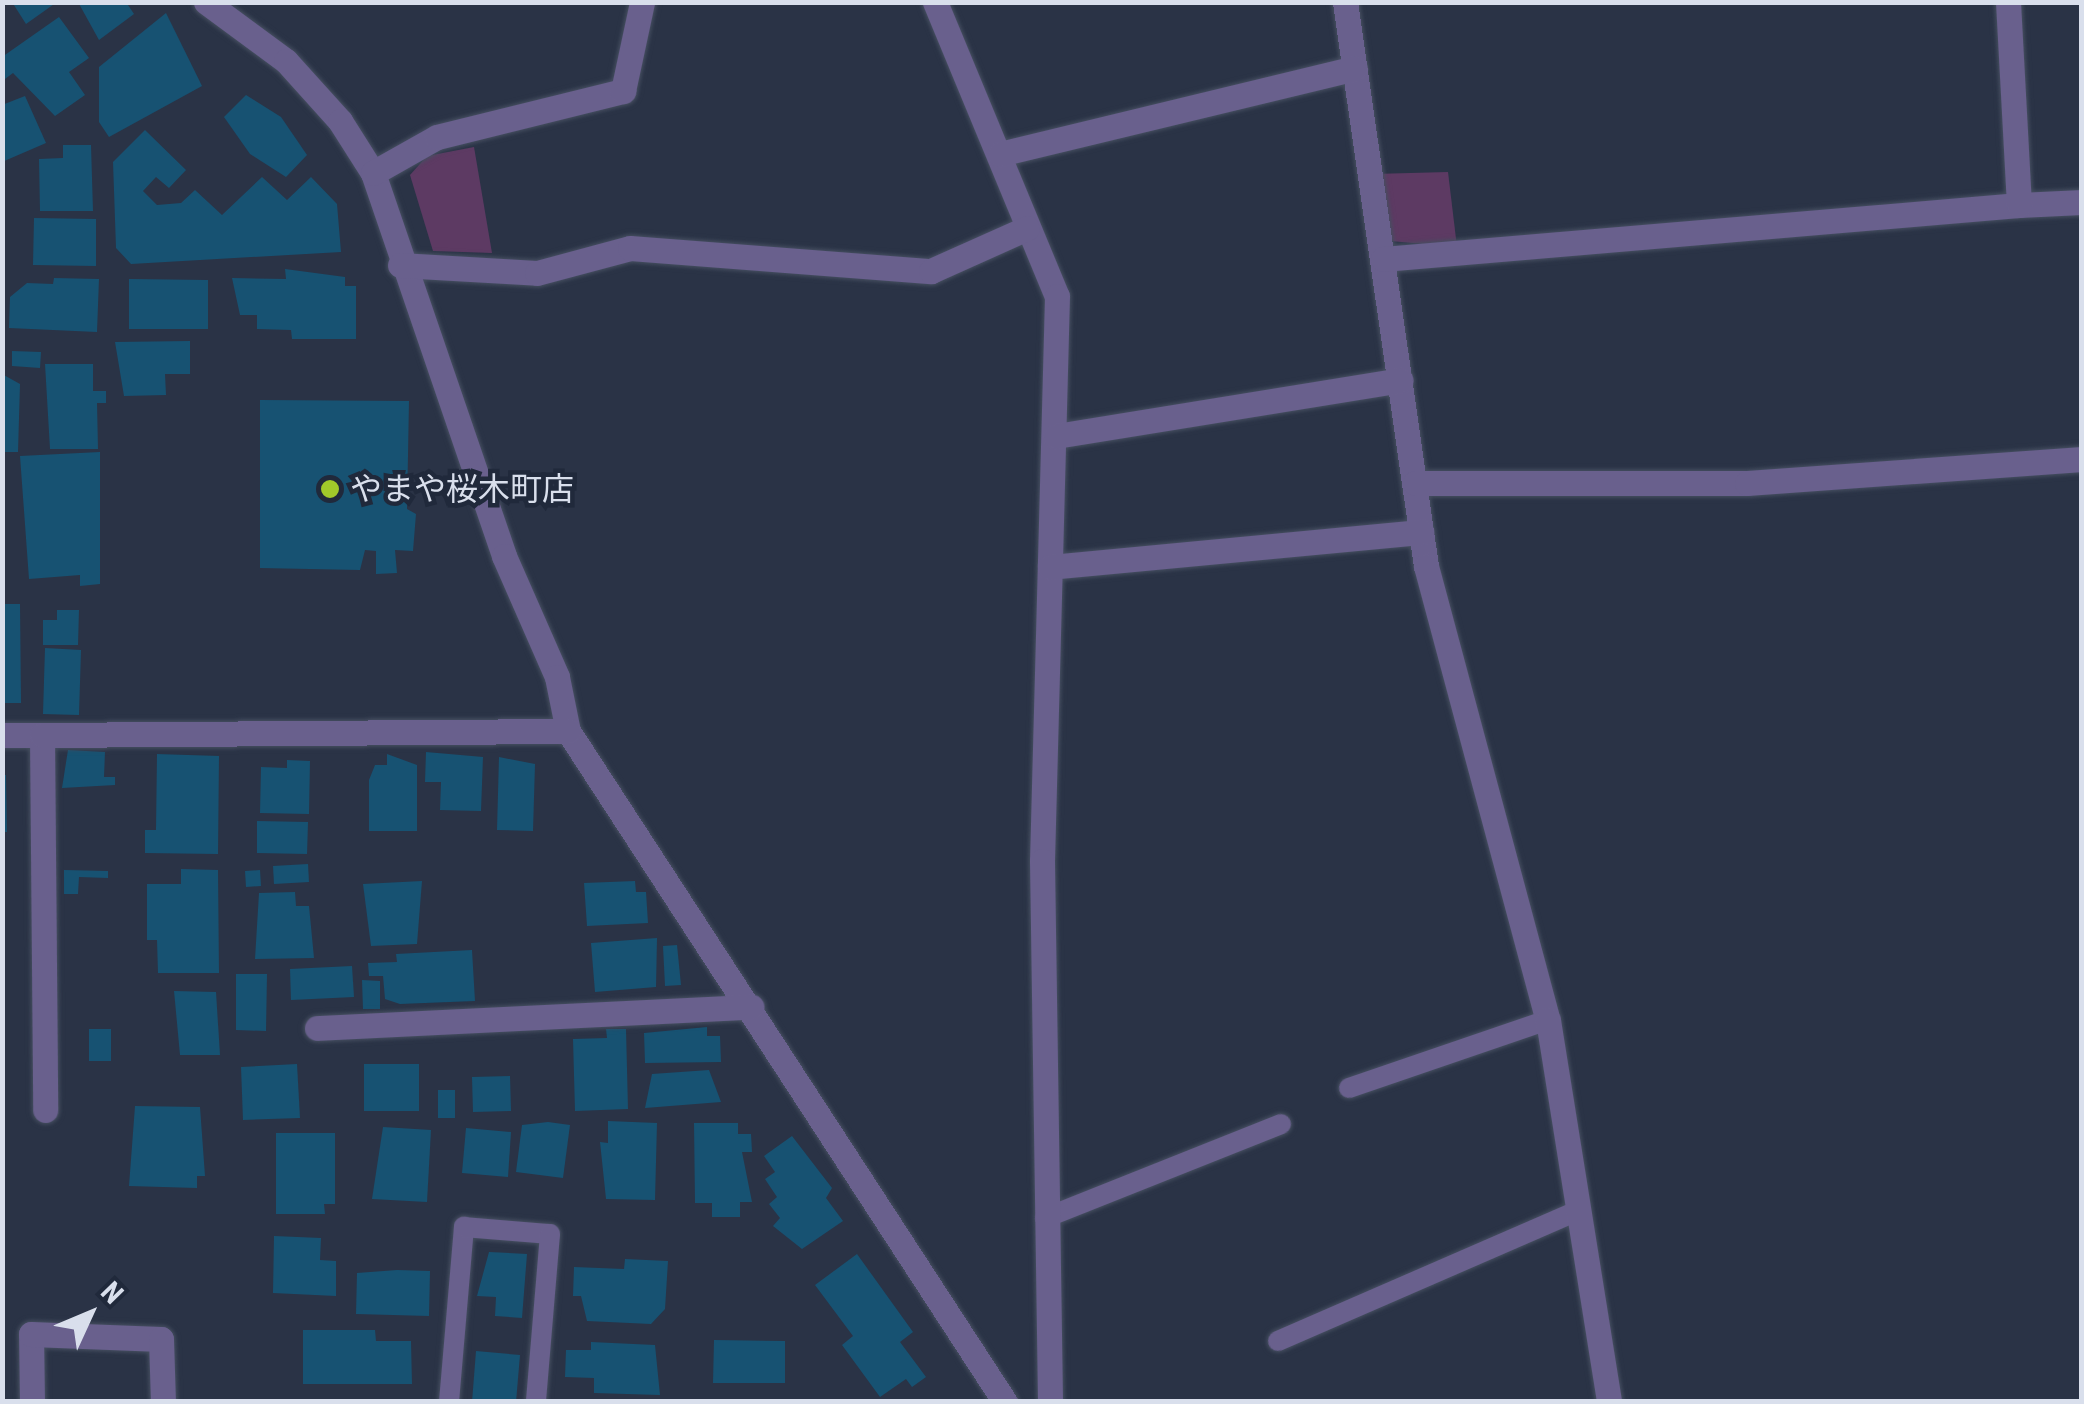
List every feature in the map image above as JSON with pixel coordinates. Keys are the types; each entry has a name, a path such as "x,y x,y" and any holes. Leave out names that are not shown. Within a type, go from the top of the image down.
{"street":[{"path":"206,2 286,60 340,120 372,173 400,265 504,556 557,676 568,731 751,1007 1004,1402"},
{"path":"372,173 437,137 623,92 642,2"},
{"path":"935,2 1057,296 1050,567 1045,1218 1050,1402"},
{"path":"1344,2 1421,532 1548,1020 1574,1212 1608,1402"},
{"path":"2008,2 2019,205"},
{"path":"1000,154 1354,68"},
{"path":"1383,260 2082,202"},
{"path":"400,265 537,273 630,248 930,271 1028,228"},
{"path":"1056,436 1400,380"},
{"path":"1414,483 1747,482 2082,460"},
{"path":"1050,567 1421,532"},
{"path":"2,734 568,731"},
{"path":"42,735 45,1110"},
{"path":"317,1028 751,1007"},
{"path":"32,1402 31,1334 161,1339 163,1402"}],"lane":[{"path":"1349,1088 1548,1020"},
{"path":"1045,1218 1281,1124"},
{"path":"1278,1341 1574,1212"},
{"path":"449,1402 464,1227 550,1234 536,1402"}],"shaded area":[{"path":"474,147 492,253 433,251 410,175 427,156"},
{"path":"1448,172 1457,247 1390,241 1373,174"}],"building":[{"path":"12,2 57,2 26,24"},
{"path":"78,2 126,2 134,14 99,40"},
{"path":"166,13 202,86 109,137 99,122 99,67"},
{"path":"59,17 89,58 69,72 85,95 55,116 13,73 5,79 2,57"},
{"path":"246,95 281,117 307,155 286,177 250,154 224,117"},
{"path":"25,96 46,143 2,162 2,105"},
{"path":"145,130 186,170 169,188 156,177 143,191 157,205 181,203 195,190 222,215 262,177 287,200 311,177 337,204 341,252 131,264 116,248 113,162"},
{"path":"63,145 91,145 93,211 40,211 39,159 63,158"},
{"path":"34,218 96,219 96,266 33,265"},
{"path":"285,269 345,277 345,286 356,286 356,339 292,339 291,330 257,329 257,315 240,315 232,278 286,279"},
{"path":"54,278 99,279 97,332 9,328 10,297 27,283 53,284"},
{"path":"129,279 208,280 208,329 129,329"},
{"path":"190,341 190,374 165,374 166,395 124,396 115,342"},
{"path":"12,351 41,352 40,368 12,366"},
{"path":"45,364 93,364 93,391 106,391 106,403 97,403 98,449 50,449"},
{"path":"2,374 20,384 18,452 2,452"},
{"path":"260,400 409,401 407,509 416,514 413,551 395,550 397,573 376,574 376,551 365,550 360,570 260,568"},
{"path":"100,452 100,584 80,586 80,575 29,579 20,456"},
{"path":"2,604 20,604 21,703 2,703"},
{"path":"57,610 79,610 78,645 43,645 43,620 57,620"},
{"path":"45,648 81,650 79,715 43,714"},
{"path":"68,750 105,752 104,777 115,777 115,785 62,788"},
{"path":"426,752 483,757 481,811 440,810 441,782 425,782"},
{"path":"157,754 219,756 218,854 145,853 145,830 156,830"},
{"path":"387,754 417,765 417,831 369,831 369,780 375,765 387,765"},
{"path":"499,757 535,764 533,831 497,830"},
{"path":"287,760 310,761 309,814 260,813 261,767 287,768"},
{"path":"2,775 6,775 7,832 2,832"},
{"path":"257,821 308,822 307,854 257,853"},
{"path":"308,864 309,882 274,884 273,866"},
{"path":"181,869 218,870 219,973 158,973 157,940 147,940 147,884 181,884"},
{"path":"64,870 108,871 108,878 79,877 78,894 64,894"},
{"path":"260,870 261,886 246,887 245,871"},
{"path":"422,881 417,944 371,946 363,884"},
{"path":"635,881 636,892 646,892 648,923 587,926 584,883"},
{"path":"295,892 296,906 309,906 314,958 255,959 259,893"},
{"path":"657,938 656,987 595,992 591,943"},
{"path":"677,945 681,985 665,986 663,946"},
{"path":"472,950 475,1001 400,1004 385,999 383,976 369,976 368,963 397,962 396,954"},
{"path":"352,966 354,997 291,1000 290,969"},
{"path":"236,974 267,974 266,1031 236,1030"},
{"path":"362,980 380,981 380,1009 363,1009"},
{"path":"174,991 216,992 220,1055 180,1055"},
{"path":"707,1027 707,1036 720,1036 721,1062 645,1063 644,1033"},
{"path":"89,1029 111,1029 111,1061 89,1061"},
{"path":"606,1029 626,1029 628,1109 575,1111 573,1039 607,1038"},
{"path":"297,1064 300,1118 243,1120 241,1067"},
{"path":"364,1064 419,1064 419,1111 364,1111"},
{"path":"709,1070 721,1102 645,1108 652,1074"},
{"path":"510,1076 511,1111 473,1112 472,1077"},
{"path":"438,1090 455,1090 455,1118 438,1118"},
{"path":"135,1106 200,1107 205,1176 197,1176 197,1188 129,1186"},
{"path":"608,1121 657,1123 655,1200 606,1199 600,1142 608,1143"},
{"path":"694,1123 738,1123 738,1134 751,1134 752,1152 742,1152 752,1202 740,1202 740,1217 712,1217 712,1203 695,1203"},
{"path":"522,1125 570,1125 563,1178 516,1172"},
{"path":"383,1127 431,1130 427,1202 372,1199"},
{"path":"466,1128 511,1132 508,1177 462,1173"},
{"path":"276,1133 335,1133 335,1204 324,1204 325,1214 276,1214"},
{"path":"792,1136 832,1188 826,1198 843,1221 802,1249 773,1226 780,1218 769,1204 777,1197 765,1179 775,1172 764,1156"},
{"path":"274,1236 321,1238 320,1260 336,1261 336,1296 273,1293"},
{"path":"489,1252 527,1254 522,1318 495,1316 496,1297 477,1296"},
{"path":"857,1254 913,1332 900,1342 926,1377 912,1387 906,1379 880,1397 842,1345 853,1336 815,1285"},
{"path":"625,1259 668,1261 665,1309 651,1324 587,1321 581,1296 573,1296 574,1267 624,1269"},
{"path":"430,1271 429,1316 356,1314 357,1273"},
{"path":"303,1330 375,1330 376,1341 411,1341 412,1384 303,1384"},
{"path":"714,1340 785,1341 785,1383 713,1383"},
{"path":"591,1342 655,1345 660,1395 594,1393 594,1378 565,1377 566,1350 591,1350"},
{"path":"476,1351 520,1355 516,1402 472,1402"}],"place":[{"name":"やまや桜木町店","path":"330,489"}]}
